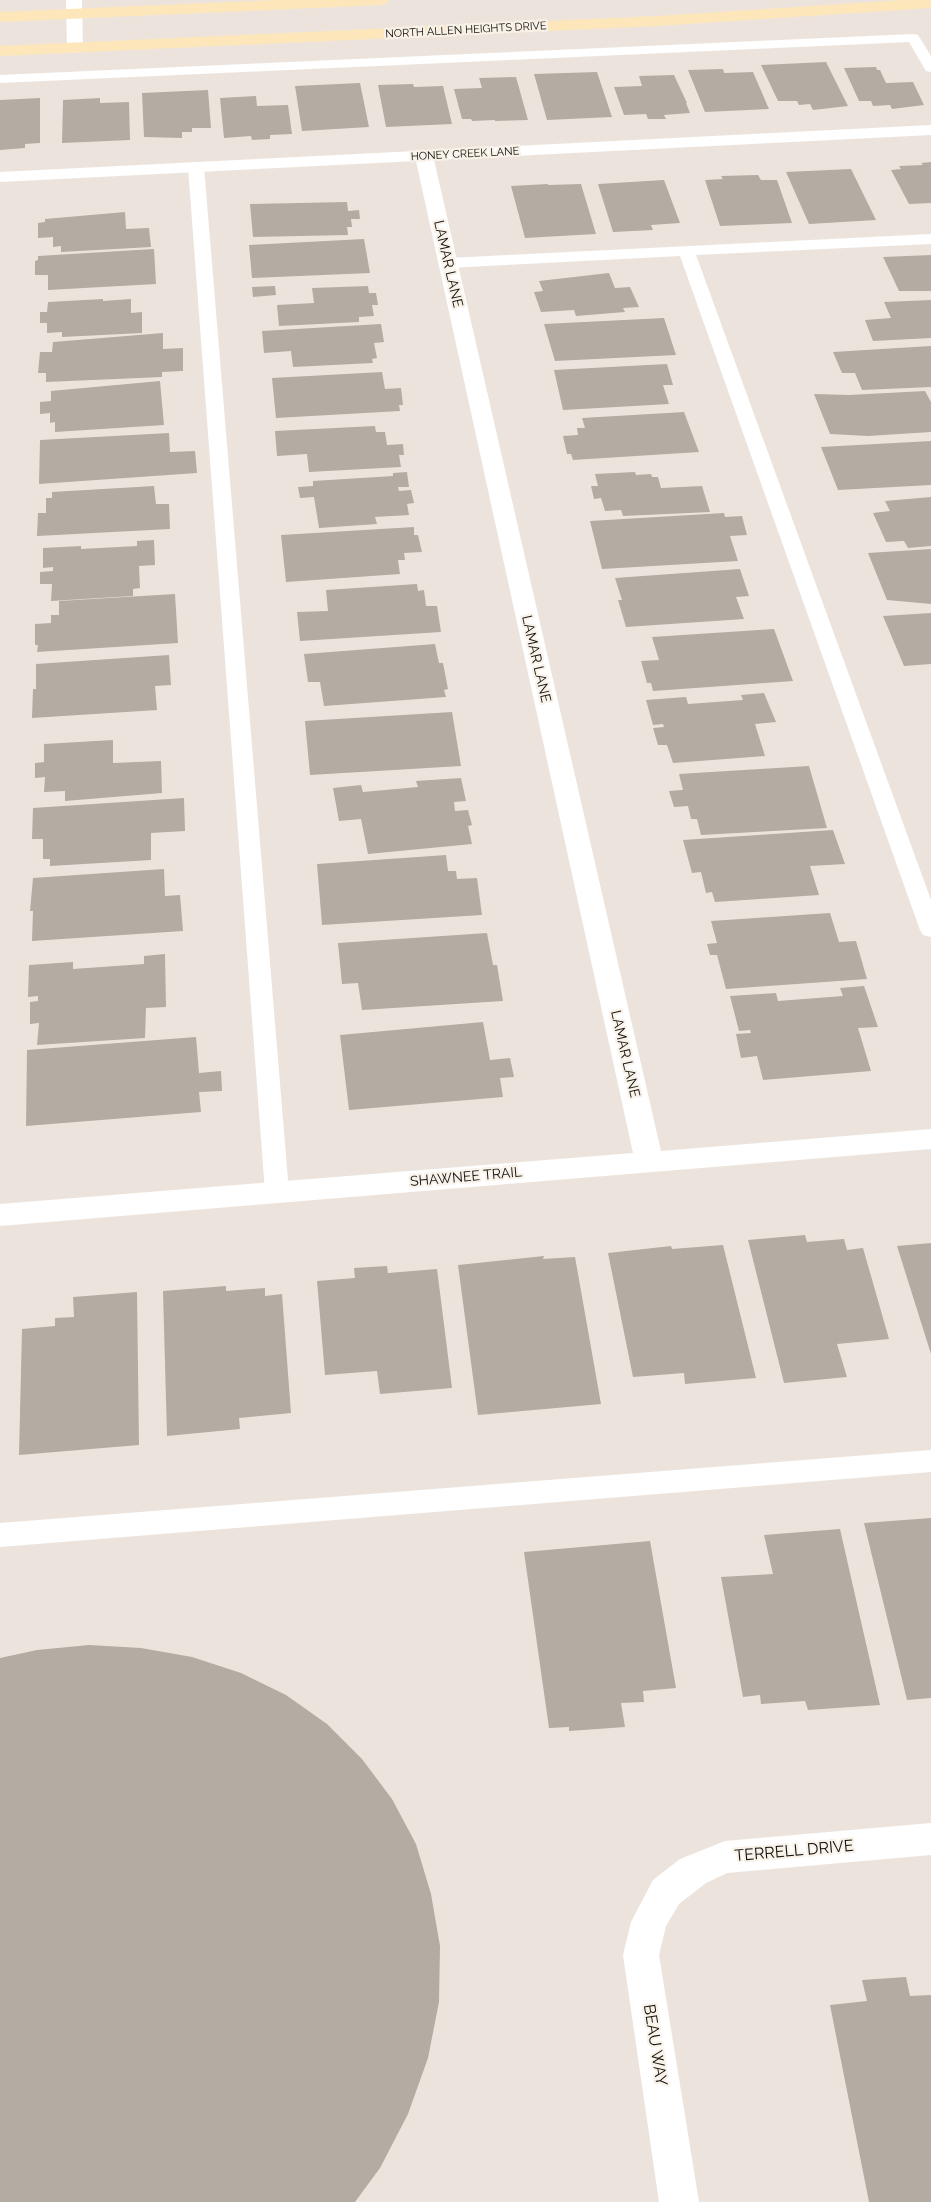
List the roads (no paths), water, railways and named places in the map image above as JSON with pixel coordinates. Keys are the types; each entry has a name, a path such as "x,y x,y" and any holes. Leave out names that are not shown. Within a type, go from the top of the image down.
{"main road":[{"path":"0,17 74,7 382,0"},
{"name":"NORTH ALLEN HEIGHTS DRIVE","path":"0,52 657,21 931,4"}],"street":[{"path":"74,7 75,48"},
{"name":"HONEY CREEK LANE","path":"0,177 931,130"},
{"name":"LAMAR LANE","path":"424,156 649,1162"},
{"name":"SHAWNEE TRAIL","path":"0,1215 931,1139"},
{"name":"TERRELL DRIVE","path":"666,1892 693,1871 725,1857 931,1839"},
{"name":"BEAU WAY","path":"666,1892 649,1922 641,1955 679,2202"}],"lane":[{"path":"0,80 913,38 931,68"},
{"path":"196,167 277,1192"},
{"path":"448,263 931,239"},
{"path":"686,251 931,930"},
{"path":"0,1535 931,1461"}]}
